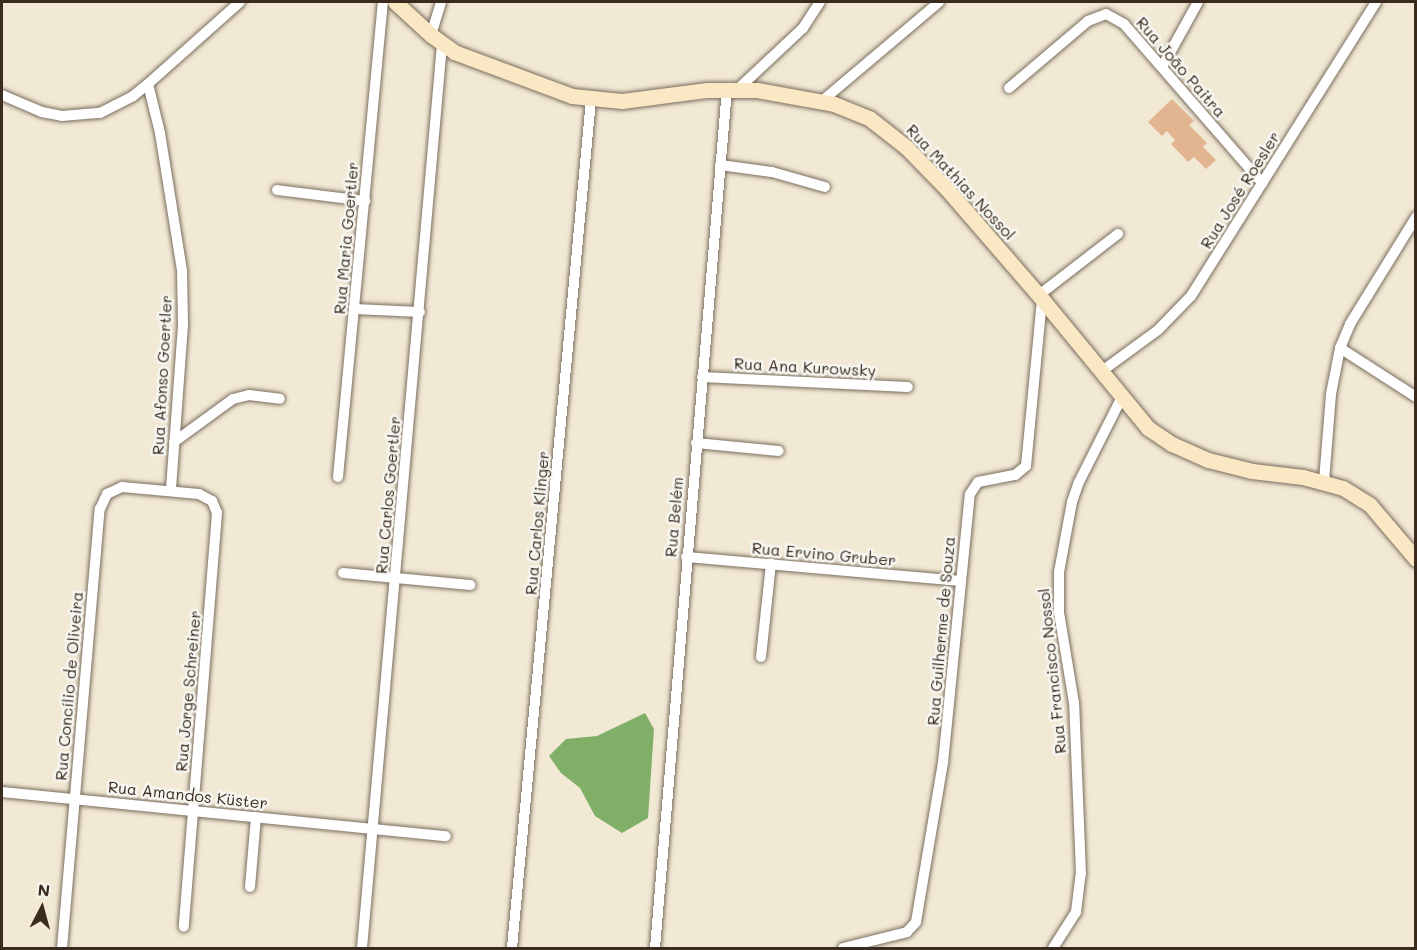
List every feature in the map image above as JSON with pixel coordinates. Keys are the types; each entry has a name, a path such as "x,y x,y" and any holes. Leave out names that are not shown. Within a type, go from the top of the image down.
{"street":[{"path":"2,95 42,112 84,116 117,105 148,84 240,2"},
{"name":"Rua Maria Goertler","path":"338,477 384,2"},
{"name":"Rua Mathias Nossol","path":"395,2 436,40 465,57 556,91 591,99 622,101 733,89 822,101 869,118 906,147 947,189 1041,297 1148,428 1189,452 1241,469 1324,482 1350,492 1370,505 1416,558"},
{"name":"Rua Carlos Goertler","path":"362,948 420,312 436,40 441,2"},
{"path":"733,89 803,28 820,2"},
{"path":"822,101 939,2"},
{"path":"1162,67 1198,2"},
{"name":"Rua José Roesler","path":"1102,371 1158,330 1181,308 1376,2"},
{"name":"Rua João Paitra","path":"1009,88 1088,21 1106,14 1124,24 1262,183"},
{"name":"Rua Afonso Goertler","path":"148,84 160,133 182,271 183,325 171,490"},
{"name":"Rua Belém","path":"655,948 720,165 733,89"},
{"name":"Rua Carlos Klinger","path":"512,948 591,99"},
{"path":"720,165 772,172 825,187"},
{"path":"277,190 364,201"},
{"path":"1324,482 1331,394 1340,348 1350,324 1416,217"},
{"path":"1041,297 1118,234"},
{"name":"Rua Guilherme de Souza","path":"843,948 907,932 916,922 944,752 959,581 972,488 983,480 1015,475 1026,466 1041,297"},
{"path":"354,309 420,312"},
{"path":"1340,348 1416,397"},
{"name":"Rua Ana Kurowsky","path":"702,377 908,387"},
{"path":"174,442 233,399 249,396 280,399"},
{"name":"Rua Francisco Nossol","path":"1053,948 1076,912 1081,874 1074,703 1059,612 1059,572 1072,502 1079,482 1122,397"},
{"path":"696,443 780,451"},
{"name":"Rua Concílio de Oliveira","path":"62,948 100,509 107,494 114,489 131,487 171,490"},
{"name":"Rua Jorge Schreiner","path":"171,490 206,496 212,501 217,513 184,927"},
{"name":"Rua Ervino Gruber","path":"686,557 959,581"},
{"path":"761,657 771,564"},
{"path":"343,573 470,585"},
{"name":"Rua Amandos Küster","path":"2,792 446,836"},
{"path":"250,887 256,817"}],"green space":[{"path":"645,713 654,729 648,818 622,833 595,816 580,788 561,773 549,756 566,739 597,736"}],"building":[{"path":"1172,99 1194,121 1189,125 1207,143 1203,147 1216,160 1206,169 1194,157 1188,162 1171,144 1175,140 1167,131 1162,136 1148,122"}]}
